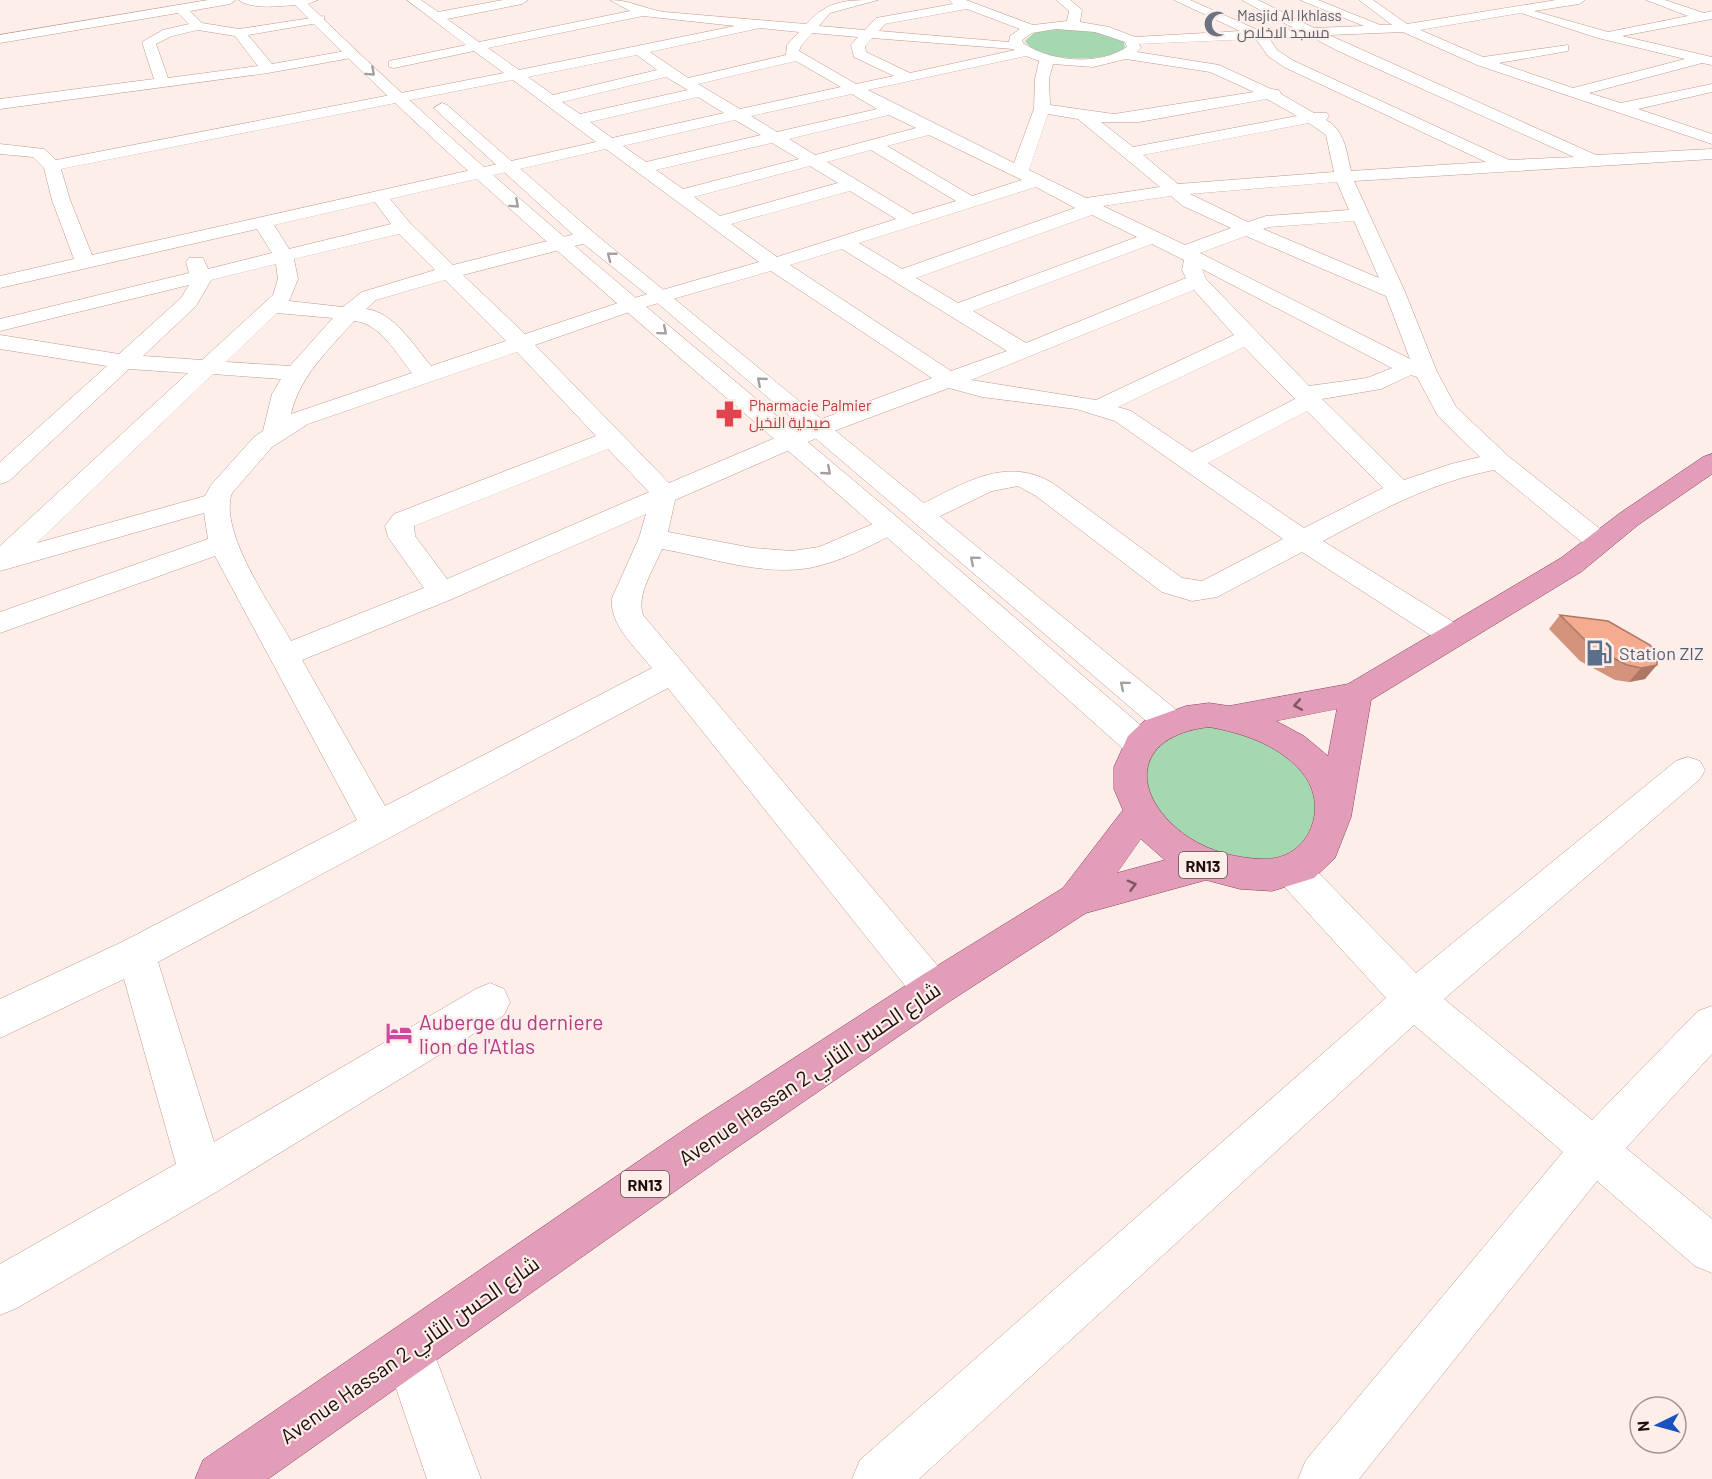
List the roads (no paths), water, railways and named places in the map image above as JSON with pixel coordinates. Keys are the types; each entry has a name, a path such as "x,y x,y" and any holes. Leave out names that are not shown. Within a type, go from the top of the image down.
{"main road":[{"path":"1140,744 1148,735 1169,722 1199,716 1231,717 1356,694 1571,565 1599,542 1712,462"},
{"name":"RN13","path":"1140,744 1131,764 1130,788 1140,813 1155,833 1177,851 1203,865 1234,874 1264,876 1292,870 1317,855 1331,833 1356,694"},
{"path":"1231,717 1288,740 1311,760 1327,783 1335,808"},
{"name":"Avenue Hassan 2 شارع الحسن الثاني","path":"1076,900 1140,813"},
{"name":"Avenue Hassan 2 شارع الحسن الثاني","path":"222,1479 710,1139 933,990 1076,900 1203,865"}],"street":[{"path":"0,33 193,0"},
{"path":"0,39 230,0"},
{"path":"244,0 314,5 359,32"},
{"path":"426,5 522,0"},
{"path":"616,0 642,12 1023,50 1047,59 1083,62 1129,48 1261,36 1387,30 1580,0"},
{"path":"872,0 821,8 792,50 795,57 891,110 1152,238 1191,264 1282,300 1417,370"},
{"path":"1062,0 1076,9 1073,25"},
{"path":"1180,0 1261,36 1264,47 1273,54 1331,84 1506,165"},
{"path":"1248,0 1404,75 1596,160"},
{"path":"1365,0 1405,28 1482,62 1577,85 1601,85 1707,60"},
{"path":"1488,0 1604,35 1707,60"},
{"path":"1652,0 1710,17"},
{"path":"908,77 859,54 858,45 881,21 964,1 1031,29"},
{"path":"1218,16 1300,2 1387,30"},
{"path":"1680,9 1704,2"},
{"path":"426,5 456,33 477,38 528,37 676,3"},
{"path":"163,83 149,42 168,33 198,26 239,33 314,5"},
{"path":"314,5 351,54 559,244 791,440 1140,744"},
{"path":"180,8 198,26"},
{"path":"744,10 765,26"},
{"path":"564,16 582,26"},
{"path":"1604,35 1710,17"},
{"path":"1437,24 1459,33"},
{"path":"1023,50 1015,39 1019,34 1031,29 1073,25 1108,30 1129,48 1214,68 1268,93 1313,118 1335,134 1344,178 1395,292 1417,370 1446,411 1499,461 1599,542"},
{"path":"745,45 765,26"},
{"path":"52,166 426,94 638,49 765,26"},
{"path":"239,33 268,69"},
{"path":"528,37 564,64 603,87"},
{"path":"394,64 477,38"},
{"path":"477,38 513,75 548,101 774,264 951,381 982,390 1046,397 1099,408 1123,416 1301,540 1452,635"},
{"path":"1491,47 1512,57 1546,68"},
{"path":"377,48 587,237 662,297 1169,722"},
{"path":"1456,66 1563,48"},
{"path":"638,49 685,83 855,184 912,221"},
{"path":"8,280 1023,50"},
{"path":"0,104 268,69 351,54"},
{"path":"685,83 795,57"},
{"path":"1029,177 1047,79 1047,59"},
{"path":"548,101 603,87 682,62"},
{"path":"1153,74 1187,63"},
{"path":"742,69 761,80"},
{"path":"1404,75 1435,70"},
{"path":"1042,109 1114,118 1139,117 1268,93 1331,84"},
{"path":"1577,85 1621,108 1712,139"},
{"path":"1601,85 1712,122"},
{"path":"1621,108 1712,88"},
{"path":"779,90 797,101"},
{"path":"576,120 701,92"},
{"path":"1353,109 1373,104"},
{"path":"642,168 891,110"},
{"path":"1129,153 1333,113"},
{"path":"1082,114 1174,190 1207,211 1395,292"},
{"path":"679,195 816,161 931,129"},
{"path":"874,145 972,203"},
{"path":"0,149 38,153 52,166 61,200 85,263"},
{"path":"902,276 1086,207 1174,190 1506,165 1712,154"},
{"path":"378,825 282,656 222,544 216,501 233,474 275,433 313,413 631,304 774,264 972,203 1029,177"},
{"path":"717,222 855,184"},
{"path":"379,196 403,227 521,343 664,493"},
{"path":"282,656 442,592 664,493 817,429 1024,352 1191,264 1246,229 1266,222 1359,215"},
{"path":"0,562 273,306 286,291 285,255 263,224"},
{"path":"0,324 403,227"},
{"path":"275,433 284,394 296,374 350,312 369,296 450,272 587,237"},
{"path":"957,310 1152,238"},
{"path":"0,476 189,302 199,289 201,275 187,241"},
{"path":"844,242 1024,352"},
{"path":"0,261 13,271 8,280"},
{"path":"1191,264 1247,337 1400,490"},
{"path":"273,306 367,315 378,320 426,375"},
{"path":"1099,408 1247,337"},
{"path":"0,342 126,362 296,374"},
{"path":"1189,463 1306,398 1417,370"},
{"path":"442,592 402,537 399,526 404,520 614,438"},
{"path":"921,515 998,480 1018,478 1027,480 1045,490 1172,585 1192,591 1217,586 1400,490 1435,476 1499,461"},
{"path":"664,493 653,538 633,583 626,608 636,628 933,990"},
{"path":"0,562 216,501"},
{"path":"653,538 785,560 808,559 829,553 889,525"},
{"path":"0,623 222,544"},
{"path":"0,1019 136,954 672,672"},
{"path":"879,1479 1414,999 1688,770"},
{"path":"1292,870 1414,999 1712,1249"},
{"path":"136,954 202,1175"},
{"path":"0,1291 202,1175 490,1002"},
{"path":"1325,1479 1594,1149 1712,1024"},
{"path":"408,1350 454,1479"}],"place":[{"name":"Masjid Al Ikhlass مسجد الاخلاص","path":"1217,24"},
{"name":"Pharmacie Palmier صيدلية النخيل","path":"729,414"},
{"name":"Station ZIZ","path":"1599,653"},
{"name":"Auberge du derniere lion de l'Atlas","path":"399,1033"}]}
